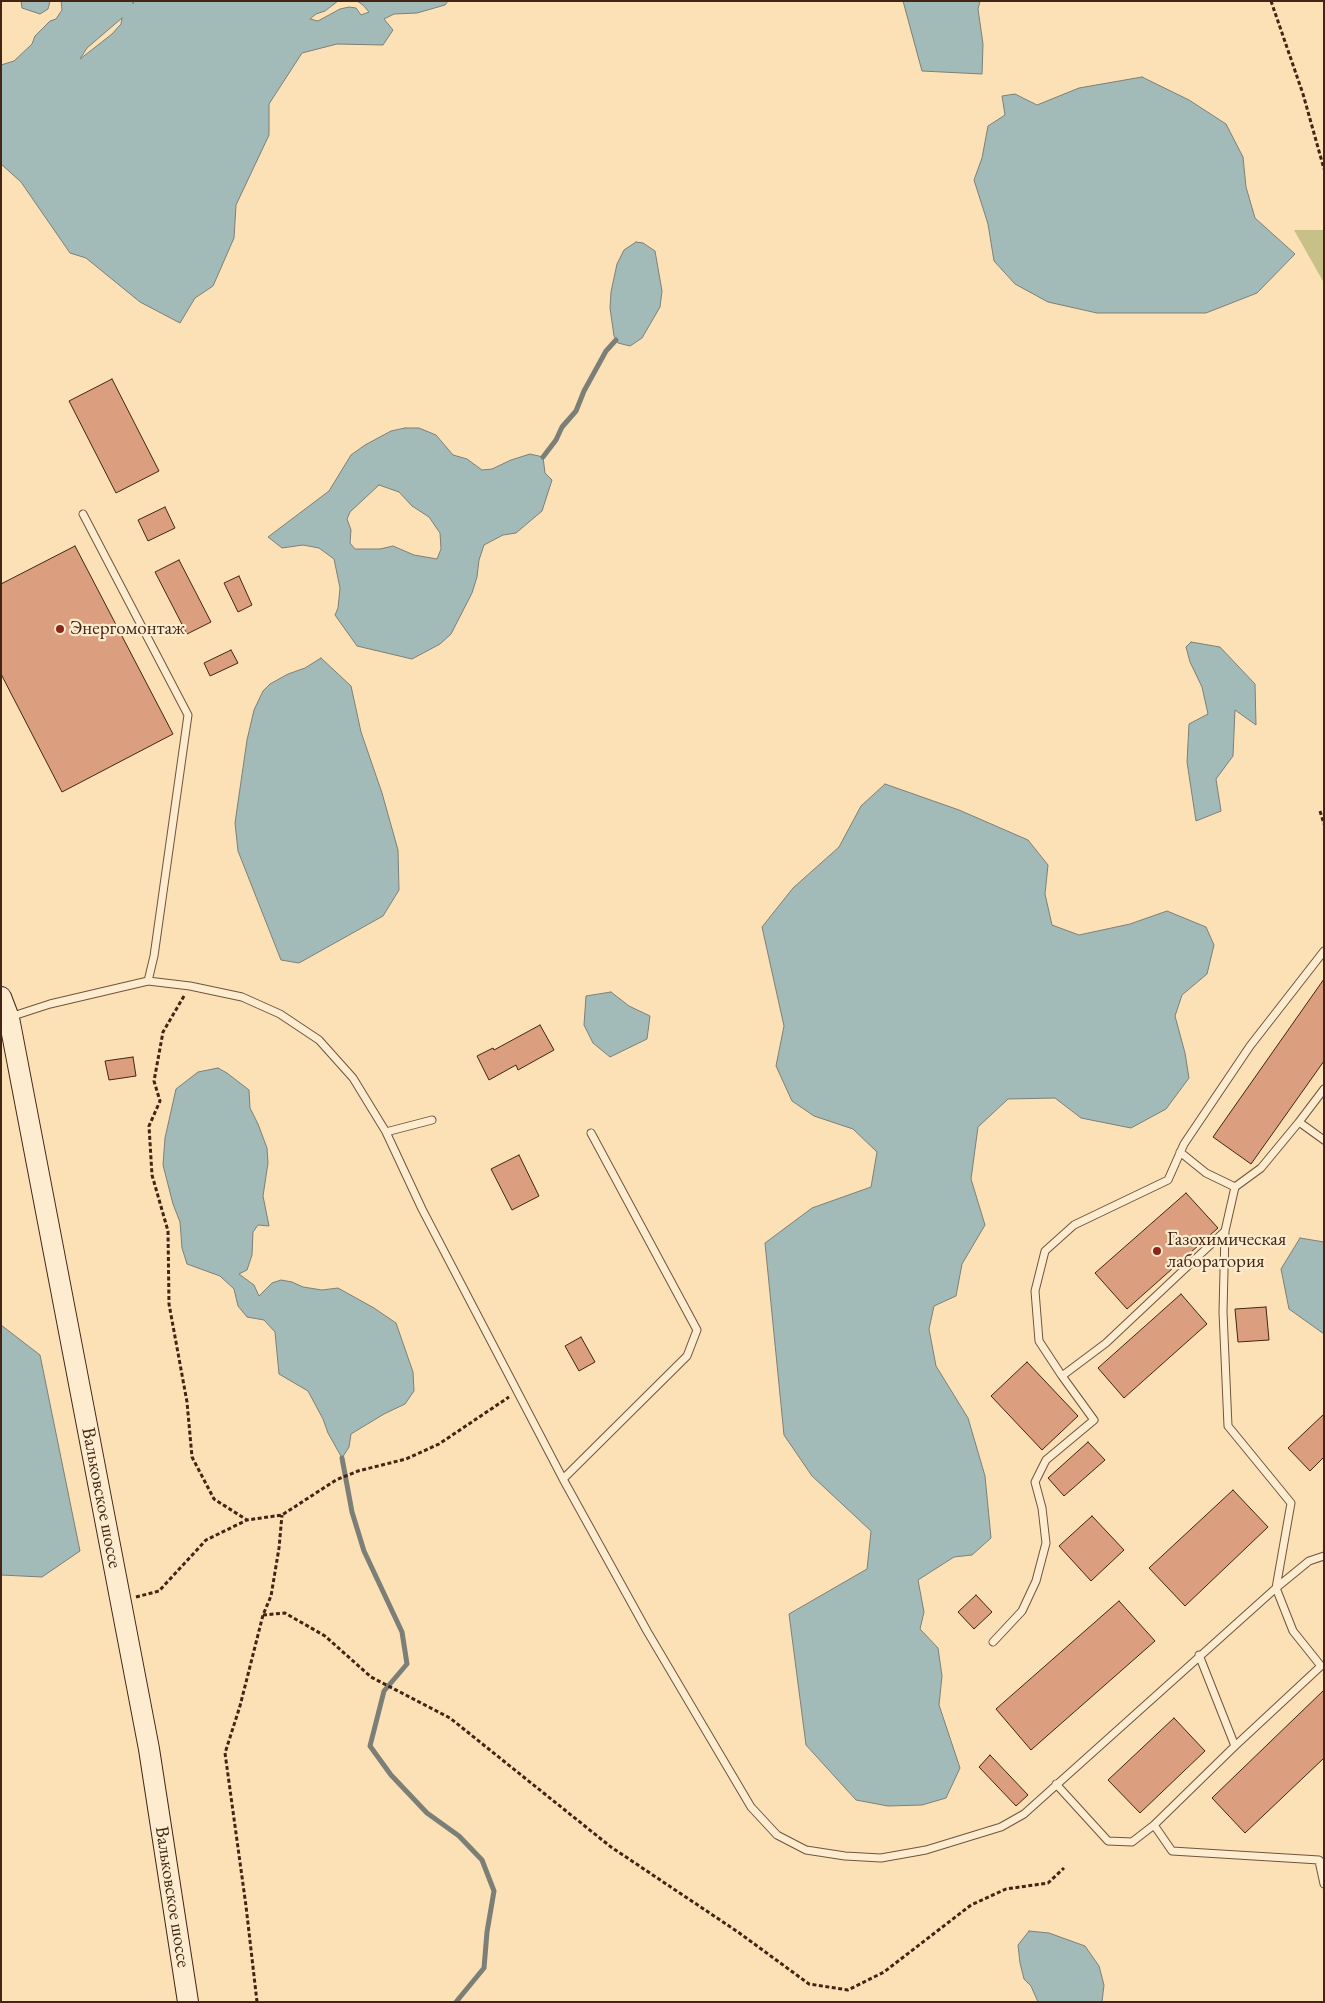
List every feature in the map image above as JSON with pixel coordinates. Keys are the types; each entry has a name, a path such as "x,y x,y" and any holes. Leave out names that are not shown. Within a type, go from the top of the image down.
{"main road":[{"name":"Вальковское шоссе","path":"1,997 149,1749 188,2002"}],"lane":[{"path":"83,514 188,715 154,956 148,980"},
{"path":"993,1642 1022,1611 1036,1580 1046,1544 1042,1508 1035,1482 1046,1460 1094,1420 1039,1341 1035,1291 1045,1251 1074,1225 1168,1180 1180,1152 1250,1046 1324,951"},
{"path":"5,1022 50,1004 148,980 190,986 242,997 280,1014 320,1040 353,1078 386,1132 422,1209 563,1479 647,1631 752,1807 778,1835 806,1850 845,1856 882,1858 917,1852 1001,1827 1024,1814 1199,1655 1276,1588 1310,1561 1324,1556"},
{"path":"1056,1784 1108,1841 1132,1842 1154,1825 1235,1746 1322,1668 1293,1631 1276,1588 1291,1503 1228,1426 1223,1312 1225,1231 1235,1187 1261,1168 1324,1088"},
{"path":"386,1132 432,1120"},
{"path":"1299,1122 1324,1140"},
{"path":"563,1479 687,1356 697,1330 591,1133"},
{"path":"1180,1152 1206,1173 1235,1187"},
{"path":"1062,1376 1106,1343 1225,1231"},
{"path":"1199,1655 1235,1746"},
{"path":"1154,1825 1172,1851 1321,1862 1324,1884"}],"path":[{"path":"1271,1 1303,94 1324,169"},
{"path":"1320,811 1324,824"},
{"path":"190,986 163,1032 154,1081 160,1100 149,1126 152,1175 168,1231 169,1304 187,1402 192,1458 214,1499 247,1520"},
{"path":"120,1600 158,1591 206,1540 247,1520 282,1515 336,1480 358,1471 406,1459 439,1444 517,1391"},
{"path":"258,2002 225,1753 270,1596 279,1548 282,1515"},
{"path":"263,1615 285,1613 325,1636 371,1677 450,1718 611,1847 738,1932 809,1984 848,1990 884,1972 971,1905 1006,1889 1048,1883 1064,1868"}],"shaded area":[{"path":"1294,230 1324,230 1324,283"}],"water":[{"path":"21,1 50,1 48,9 40,14 22,8"},
{"path":"61,1 133,1 133,4 134,1 338,1 310,19 318,21 340,9 349,7 356,8 361,15 369,12 357,1 448,1 445,5 417,13 394,14 384,19 393,30 383,45 337,44 302,53 269,104 269,135 236,205 234,238 213,286 195,298 180,323 140,302 86,258 70,253 21,182 1,164 1,65 14,61 32,44 35,36 50,21 56,19 62,10","holes":["122,18 121,24 112,34 80,59 87,48"]},
{"path":"903,1 980,1 978,9 983,44 982,74 922,71"},
{"path":"1142,77 1189,100 1226,124 1243,157 1246,187 1255,218 1295,254 1257,293 1206,313 1097,313 1048,302 1015,284 994,261 988,224 974,180 982,158 988,126 1005,115 1002,96 1015,94 1037,105 1079,88"},
{"path":"636,242 643,243 655,251 662,291 660,307 642,338 630,346 618,343 614,336 610,308 611,292 617,264 624,250"},
{"path":"419,428 436,435 453,455 467,459 482,470 492,469 530,454 543,457 545,473 552,480 542,511 516,533 503,535 484,545 472,593 451,634 440,644 412,659 357,646 335,615 338,608 340,588 334,559 319,548 303,545 282,548 268,537 329,491 351,455 391,431","holes":["379,485 399,492 412,506 429,517 440,533 441,549 437,559 414,555 393,546 380,549 355,549 350,543 351,530 347,519 350,512"]},
{"path":"1191,642 1220,647 1255,684 1256,725 1235,710 1233,756 1216,779 1221,811 1196,821 1187,762 1189,724 1208,714 1202,687 1190,662 1186,647"},
{"path":"321,658 351,686 361,732 382,793 398,850 399,890 383,916 299,963 281,960 238,851 235,823 247,740 254,710 263,691 270,684 288,674 305,668"},
{"path":"885,784 959,810 1028,840 1048,865 1045,894 1052,925 1079,935 1130,924 1167,911 1206,927 1214,945 1207,974 1182,995 1175,1016 1185,1053 1189,1078 1166,1109 1131,1128 1081,1118 1055,1098 1008,1099 978,1127 971,1179 985,1225 962,1264 956,1296 934,1306 929,1329 936,1366 968,1418 985,1476 991,1538 972,1555 954,1557 918,1580 924,1612 920,1629 938,1648 942,1676 939,1705 960,1768 946,1798 922,1805 888,1806 856,1800 806,1745 789,1614 867,1569 871,1531 812,1476 784,1435 765,1243 812,1208 871,1187 877,1152 853,1129 814,1116 792,1101 776,1066 784,1026 762,927 793,888 839,847 861,806"},
{"path":"611,992 629,1006 650,1016 647,1039 610,1057 593,1043 584,1025 586,996"},
{"path":"218,1068 249,1090 250,1108 267,1148 268,1163 263,1196 269,1226 258,1225 253,1232 252,1255 247,1270 239,1274 254,1285 259,1296 272,1283 281,1280 303,1287 322,1290 338,1288 374,1308 396,1323 413,1372 414,1391 405,1404 351,1434 349,1447 342,1458 308,1391 279,1374 275,1332 264,1320 247,1317 238,1306 234,1289 220,1276 187,1264 182,1248 180,1222 173,1204 163,1165 165,1138 176,1089 198,1072"},
{"path":"1300,1238 1324,1242 1324,1334 1289,1309 1281,1269"},
{"path":"1,1325 40,1355 80,1551 42,1577 1,1575"},
{"path":"1029,1931 1049,1933 1085,1946 1099,1966 1104,1985 1102,2002 1038,2002 1031,1986 1024,1979 1020,1963 1018,1945"}],"building":[{"path":"112,379 159,471 116,493 69,401"},
{"path":"165,507 175,528 148,541 138,520"},
{"name":"Энергомонтаж","path":"75,546 173,734 62,792 1,674 1,584"},
{"path":"179,560 211,622 187,634 155,572"},
{"path":"239,576 252,605 238,612 224,583"},
{"path":"231,650 238,663 210,676 204,663"},
{"path":"1324,979 1324,1061 1251,1164 1213,1137"},
{"path":"540,1025 554,1050 518,1070 516,1065 489,1080 477,1056 493,1048 494,1050"},
{"path":"133,1057 136,1076 109,1080 105,1061"},
{"path":"519,1155 539,1196 512,1210 491,1169"},
{"name":"Газохимическая лаборатория","path":"1186,1193 1218,1228 1127,1309 1095,1273"},
{"path":"1181,1294 1207,1324 1124,1398 1098,1368"},
{"path":"1266,1307 1269,1340 1238,1342 1235,1309"},
{"path":"581,1337 595,1362 579,1371 565,1346"},
{"path":"1027,1362 1078,1416 1042,1450 991,1396"},
{"path":"1324,1414 1324,1457 1310,1471 1288,1448"},
{"path":"1088,1442 1105,1460 1064,1496 1048,1478"},
{"path":"1233,1490 1268,1527 1185,1606 1149,1568"},
{"path":"1092,1516 1124,1550 1091,1581 1059,1546"},
{"path":"976,1595 992,1612 974,1629 958,1612"},
{"path":"1119,1601 1155,1641 1031,1750 996,1709"},
{"path":"1324,1690 1324,1758 1245,1833 1212,1798"},
{"path":"1174,1718 1205,1751 1140,1813 1108,1780"},
{"path":"990,1755 1028,1795 1016,1806 979,1767"}],"waterway":[{"path":"543,457 556,440 562,427 576,411 584,391 606,351 616,340"},
{"path":"342,1458 352,1512 364,1551 402,1632 407,1664 384,1691 370,1746 391,1775 427,1813 459,1836 482,1860 494,1891 487,1932 484,1968 456,2002"}],"place":[{"name":"Энергомонтаж","path":"60,629"},
{"name":"Газохимическая лаборатория","path":"1157,1251"}]}
